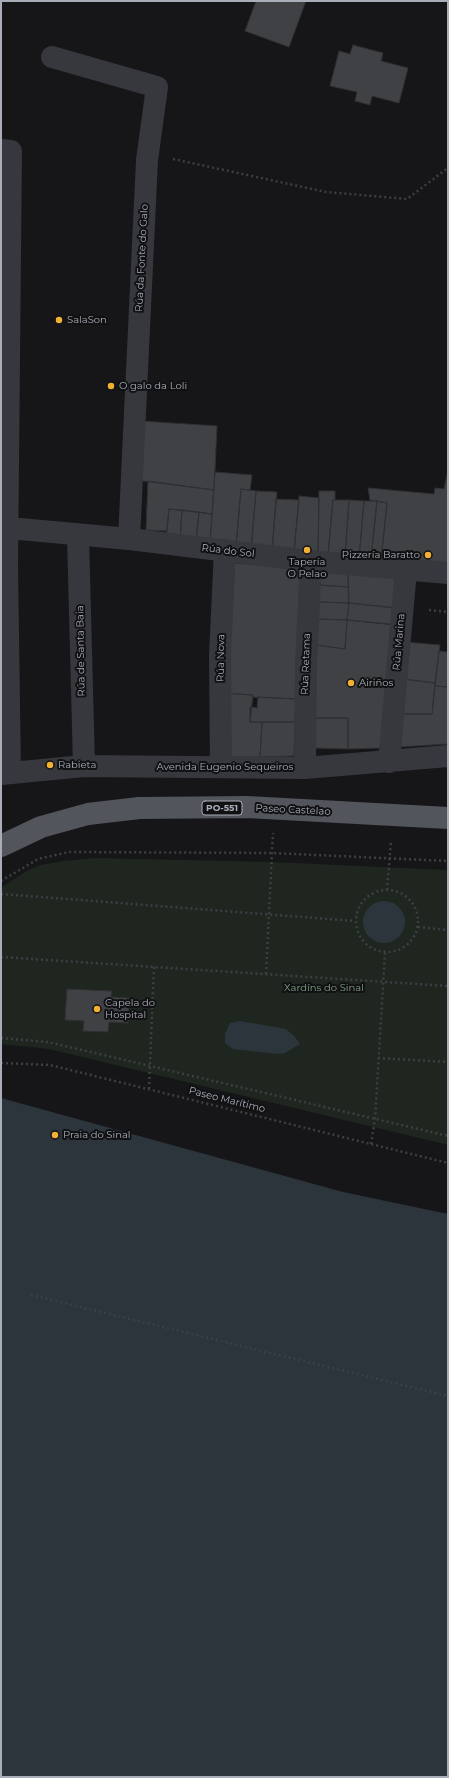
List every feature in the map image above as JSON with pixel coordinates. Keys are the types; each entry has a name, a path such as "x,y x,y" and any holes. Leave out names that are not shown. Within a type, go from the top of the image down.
{"main road":[{"name":"Paseo Castelao","path":"1,846 41,828 88,814 139,808 246,807 448,818"}],"street":[{"name":"Rúa da Fonte do Galo","path":"52,57 157,87 148,154 129,539"},
{"path":"6,151 5,472 9,528 4,566 6,774"},
{"name":"Rúa do Sol","path":"9,528 78,536 129,539 311,562 448,573"},
{"name":"Rúa de Santa Baia","path":"78,536 84,766"},
{"name":"Rúa Nova","path":"220,767 220,655 225,550"},
{"name":"Rúa Retama","path":"305,768 306,664 311,562"},
{"name":"Rúa Marina","path":"389,762 406,570"},
{"name":"Avenida Eugenio Sequeiros","path":"6,774 84,766 305,768 448,756"}],"path":[{"path":"148,154 262,180 326,192 407,200 448,168"},
{"path":"266,974 274,809"},
{"path":"388,890 393,815"},
{"path":"1,881 38,859 69,852 272,853 448,862"},
{"path":"388,890 402,893 411,901 418,916 418,927 416,934 409,943 402,948 386,953 375,950 366,944 357,932 355,921 356,912 361,903 368,896 377,891 388,890"},
{"path":"1,894 355,921"},
{"path":"418,927 448,930"},
{"path":"371,1144 375,1118 386,953"},
{"path":"1,957 448,986"},
{"path":"149,1089 154,966"},
{"path":"1,1038 48,1042 448,1136"},
{"path":"378,1058 448,1062"},
{"name":"Paseo Marítimo","path":"1,1063 50,1065 448,1162"},
{"path":"30,1295 448,1396"}],"green space":[{"name":"Xardíns do Sinal","path":"96,858 272,862 448,870 448,1145 49,1049 1,1044 1,888 25,872 40,865"}],"shaded area":[{"path":"384,901 399,907 405,922 399,937 384,943 369,937 363,922 369,907"},
{"path":"240,1021 286,1029 300,1044 285,1053 278,1054 233,1049 225,1043 225,1034 230,1023"},
{"path":"1,1098 343,1192 448,1214 448,1777 1,1777"}],"building":[{"path":"256,1 306,1 289,47 245,31"},
{"path":"353,45 383,53 381,61 408,68 399,103 372,96 370,105 355,101 357,92 330,86 339,51 350,54"},
{"path":"141,421 217,426 214,490 136,480"},
{"path":"448,470 448,566 381,560 387,503 370,500 368,488 434,494 435,488 444,489"},
{"path":"215,472 252,475 250,490 241,489 236,545 210,543"},
{"path":"148,481 214,490 212,514 169,509 167,531 146,530"},
{"path":"241,489 256,491 251,549 236,547"},
{"path":"256,491 277,492 272,550 251,549"},
{"path":"319,491 335,491 328,555 318,554"},
{"path":"299,496 319,498 318,554 294,552"},
{"path":"276,499 299,500 294,552 272,550"},
{"path":"333,500 349,500 345,557 328,555"},
{"path":"349,500 364,501 359,558 345,557"},
{"path":"364,501 377,501 371,559 359,558"},
{"path":"377,501 387,503 381,560 371,559"},
{"path":"169,509 182,510 180,540 166,538"},
{"path":"182,510 199,512 196,542 180,540"},
{"path":"199,512 212,514 210,545 196,542"},
{"path":"232,563 300,567 296,699 252,697 253,695 225,693"},
{"path":"321,569 348,572 348,587 319,585"},
{"path":"348,572 398,574 396,608 349,603"},
{"path":"319,585 348,587 349,603 318,602"},
{"path":"318,602 349,603 347,620 317,619"},
{"path":"349,603 396,608 394,625 347,620"},
{"path":"317,619 347,620 345,649 316,645"},
{"name":"Airiños","path":"347,620 391,624 382,748 348,749 348,718 314,718 316,645 345,649"},
{"path":"405,642 440,645 435,683 403,679"},
{"path":"439,651 448,652 448,687 435,686"},
{"path":"403,679 435,683 432,714 400,714"},
{"path":"435,686 448,687 448,744 397,747 400,714 432,714"},
{"path":"225,693 253,695 250,722 262,722 260,757 227,757"},
{"path":"258,697 296,699 295,722 250,722 250,707 257,708"},
{"path":"314,718 348,718 348,749 314,748"},
{"path":"262,722 295,722 294,756 260,757"},
{"name":"Capela do Hospital","path":"67,989 112,991 111,997 129,998 128,1023 109,1022 108,1032 83,1031 84,1021 65,1020"}],"place":[{"name":"SalaSon","path":"59,320"},
{"name":"O galo da Loli","path":"111,386"},
{"name":"Tapería O Pelao","path":"307,550"},
{"name":"Pizzería Baratto","path":"428,555"},
{"name":"Airiños","path":"351,683"},
{"name":"Rabieta","path":"50,765"},
{"name":"Capela do Hospital","path":"97,1009"},
{"name":"Praia do Sinal","path":"55,1135"}]}
